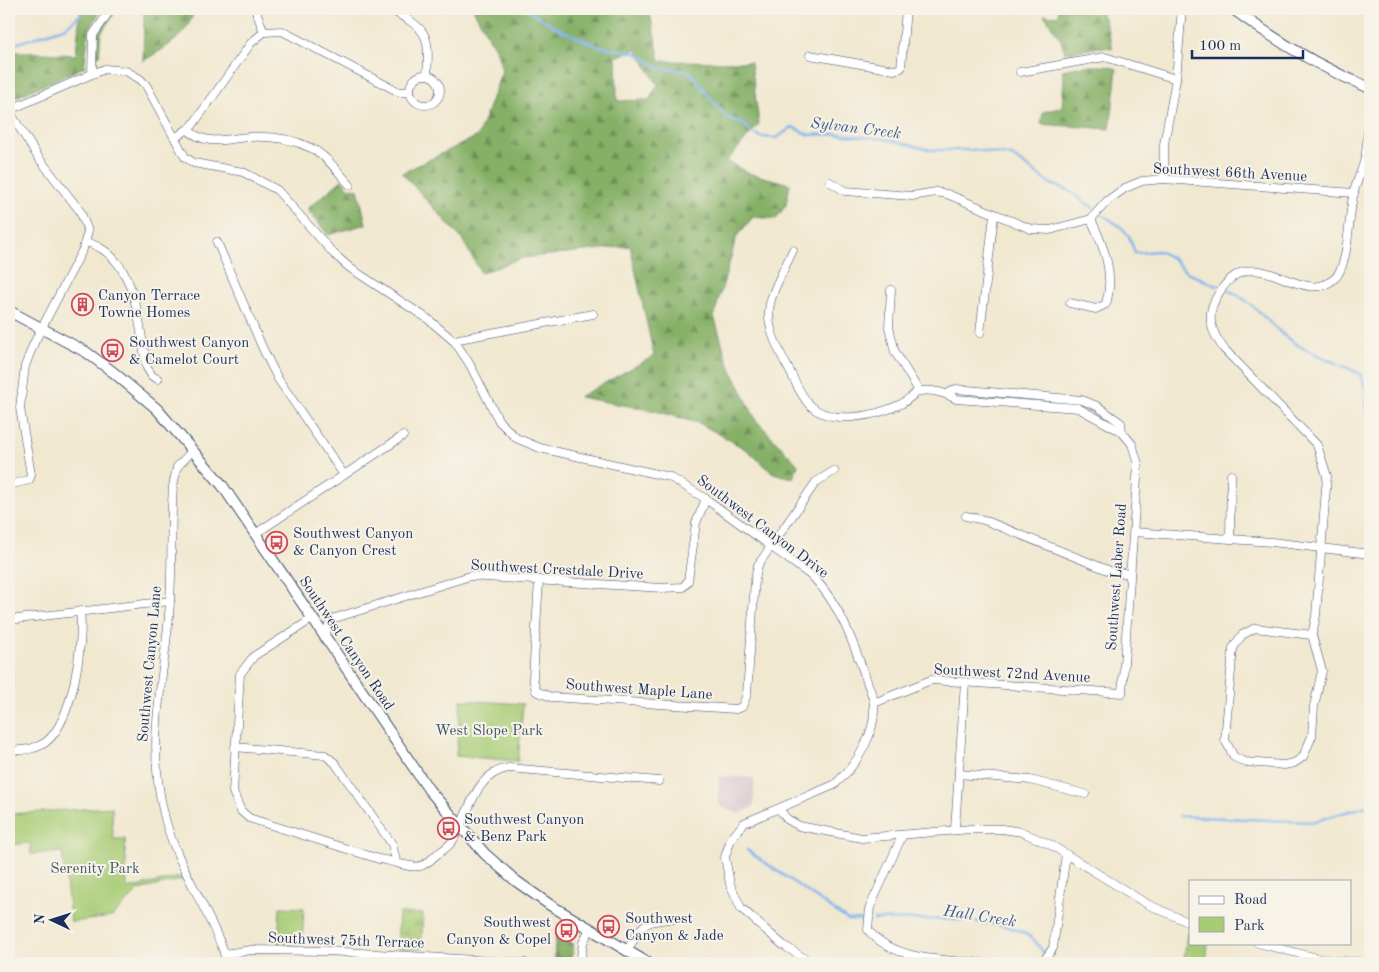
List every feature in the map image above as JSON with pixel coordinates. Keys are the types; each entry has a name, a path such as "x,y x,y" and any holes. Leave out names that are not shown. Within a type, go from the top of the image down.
{"main road":[{"path":"1234,9 1271,37 1303,56 1370,88"},
{"name":"Southwest Canyon Road","path":"9,311 86,352 157,408 222,486 429,790 459,827 516,880 588,930 648,963"}],"street":[{"path":"92,74 93,35 111,9"},
{"path":"255,9 264,32"},
{"path":"390,9 418,24 425,34 428,44 426,75"},
{"path":"810,56 894,70 901,68 906,9"},
{"path":"1164,179 1164,144 1176,79 1182,9"},
{"path":"175,138 188,130 251,43 264,32 282,31 399,92 410,92"},
{"path":"1020,72 1104,57 1176,79"},
{"name":"Southwest Canyon Drive","path":"9,110 92,74 112,69 126,71 140,79 151,93 185,157 194,163 243,172 276,190 334,254 350,268 428,319 455,342 469,363 499,421 516,438 540,448 670,477 706,499 770,548 813,577 828,593 842,616 874,703 871,732 856,761 834,785 750,820 739,828 727,849 726,871 735,897 749,917 783,945 812,963"},
{"path":"426,75 434,78 440,91 435,101 425,105 415,101 410,92 414,80 426,75"},
{"path":"9,110 38,157 80,211 87,227 86,242 42,327 27,361 21,389 20,408 31,475 29,480 9,485"},
{"path":"1312,635 1255,628 1248,631 1236,642 1231,658 1224,733 1227,745 1234,757 1245,762 1284,765 1299,760 1307,751 1312,736 1314,706 1322,672 1312,635 1316,616 1327,476 1316,445 1224,348 1212,330 1210,320 1216,299 1227,283 1240,274 1268,271 1301,286 1314,287 1324,285 1335,278 1342,267 1354,193 1366,153 1367,124 1370,111"},
{"path":"188,130 197,137 214,141 260,136 297,143 325,158 350,185"},
{"name":"Southwest 66th Avenue","path":"1091,220 1108,201 1125,188 1142,181 1164,179 1354,193"},
{"path":"830,182 846,191 912,196 936,192 947,194 994,215 1032,229 1050,230 1091,220 1103,244 1110,271 1110,292 1106,304 1096,308 1070,303"},
{"path":"980,333 994,215"},
{"path":"86,242 108,251 128,279 148,371 158,379"},
{"path":"217,242 262,349 278,379 344,475"},
{"path":"793,250 772,297 768,322 773,340 808,403 828,415 854,416 896,406 919,391 895,352 889,327 892,290"},
{"path":"455,342 459,339 593,314"},
{"name":"Southwest Laber Road","path":"919,391 948,394 956,388 1082,400 1113,416 1121,423 1122,432 1132,444 1138,464 1122,693"},
{"path":"255,534 403,436"},
{"name":"Southwest Canyon Lane","path":"193,450 179,463 174,478 170,601 155,729 155,763 159,793 172,840 214,925 228,963"},
{"path":"770,548 816,482 834,471"},
{"path":"1230,538 1231,475"},
{"name":"Southwest Crestdale Drive","path":"324,636 332,619 463,578 478,576 662,588 683,587 688,581 696,523 706,499"},
{"path":"966,516 984,520 1110,571 1130,574"},
{"path":"1134,532 1230,538 1370,554"},
{"name":"Southwest Maple Lane","path":"539,580 533,678 536,691 552,697 736,709 742,707 748,694 757,571 770,548"},
{"path":"9,620 170,601"},
{"path":"9,750 39,746 52,736 64,718 76,675 81,620 80,611"},
{"path":"312,618 254,656 240,674 233,792 241,811 249,818 411,867 421,866 453,842 480,787 492,773 498,770 509,768 659,781"},
{"name":"Southwest 72nd Avenue","path":"874,703 931,680 1122,693"},
{"path":"955,829 965,682"},
{"path":"235,747 313,752 325,755 335,763 392,844 396,861"},
{"path":"959,774 1030,780 1085,794"},
{"path":"779,809 782,815 794,824 813,830 862,838 902,836 955,829 1013,830 1032,836 1066,854 1147,904 1189,923"},
{"path":"902,836 870,907 868,930 876,939 918,956 983,963"},
{"path":"1042,963 1053,948 1066,854"},
{"path":"627,951 646,923 653,920 674,919"},
{"path":"580,963 583,942 588,930"},
{"path":"1262,944 1325,960 1370,963"},
{"name":"Southwest 75th Terrace","path":"224,954 251,950 319,951 526,963"}],"shaded area":[{"path":"719,776 754,778 754,806 739,814 718,805"}],"green space":[{"path":"80,9 102,9 89,30 84,67 9,100 9,51 76,55"},
{"path":"113,9 195,9 187,27 175,40 143,61 144,12 116,11 101,33 99,56 94,56 96,37"},
{"path":"473,9 649,9 660,61 751,62 759,124 727,161 748,173 790,184 786,205 776,219 753,217 737,236 714,316 728,363 756,420 798,465 793,478 773,473 747,450 701,424 656,411 579,397 654,356 630,246 522,258 481,273 462,239 402,173 478,136 502,71 497,52","holes":["636,49 658,85 649,100 617,101 616,57"]},
{"path":"1059,9 1099,9 1104,18 1113,48 1101,47 1065,53 1060,38 1044,15 1058,16"},
{"path":"1083,66 1107,66 1117,69 1110,129 1041,124 1043,112 1062,107 1064,79 1062,70"},
{"path":"342,180 350,188 358,189 366,224 328,235 307,209"},
{"name":"West Slope Park","path":"461,700 523,704 518,761 456,756"},
{"name":"Serenity Park","path":"112,807 113,839 125,839 127,889 184,876 185,879 139,890 112,917 71,922 62,852 31,854 30,843 9,845 9,814"},
{"path":"280,907 304,908 302,943 278,944"},
{"path":"399,913 423,914 421,949 397,948"},
{"path":"1187,932 1189,933 1189,944 1208,944 1206,963 1184,963"},
{"path":"556,933 573,944 571,958 554,958"}],"waterway":[{"name":"Sylvan Creek","path":"9,46 66,27 87,9"},
{"name":"Sylvan Creek","path":"526,9 557,28 597,46 636,53 659,68 689,71 726,117 744,124 751,132 761,137 777,138 792,127 809,135 837,134 885,139 931,150 976,150 1012,156 1051,184 1068,190 1093,208"},
{"name":"Sylvan Creek","path":"1103,215 1121,227 1129,236 1135,253 1159,251 1172,258 1186,272 1217,286"},
{"name":"Sylvan Creek","path":"1229,291 1245,300 1294,343 1360,374 1366,390 1366,408 1370,416"},
{"path":"1179,816 1312,822 1370,805"},
{"name":"Hall Creek","path":"747,850 848,920 862,920"},
{"name":"Hall Creek","path":"874,920 932,919 1001,925 1032,938 1044,953"}],"place":[{"name":"Canyon Terrace Towne Homes","path":"82,304"},
{"name":"Southwest Canyon & Camelot Court","path":"113,351"},
{"name":"Southwest Canyon & Canyon Crest","path":"277,542"},
{"name":"Southwest Canyon & Benz Park","path":"448,828"},
{"name":"Southwest Canyon & Jade","path":"609,927"},
{"name":"Southwest Canyon & Copel","path":"567,931"}]}
